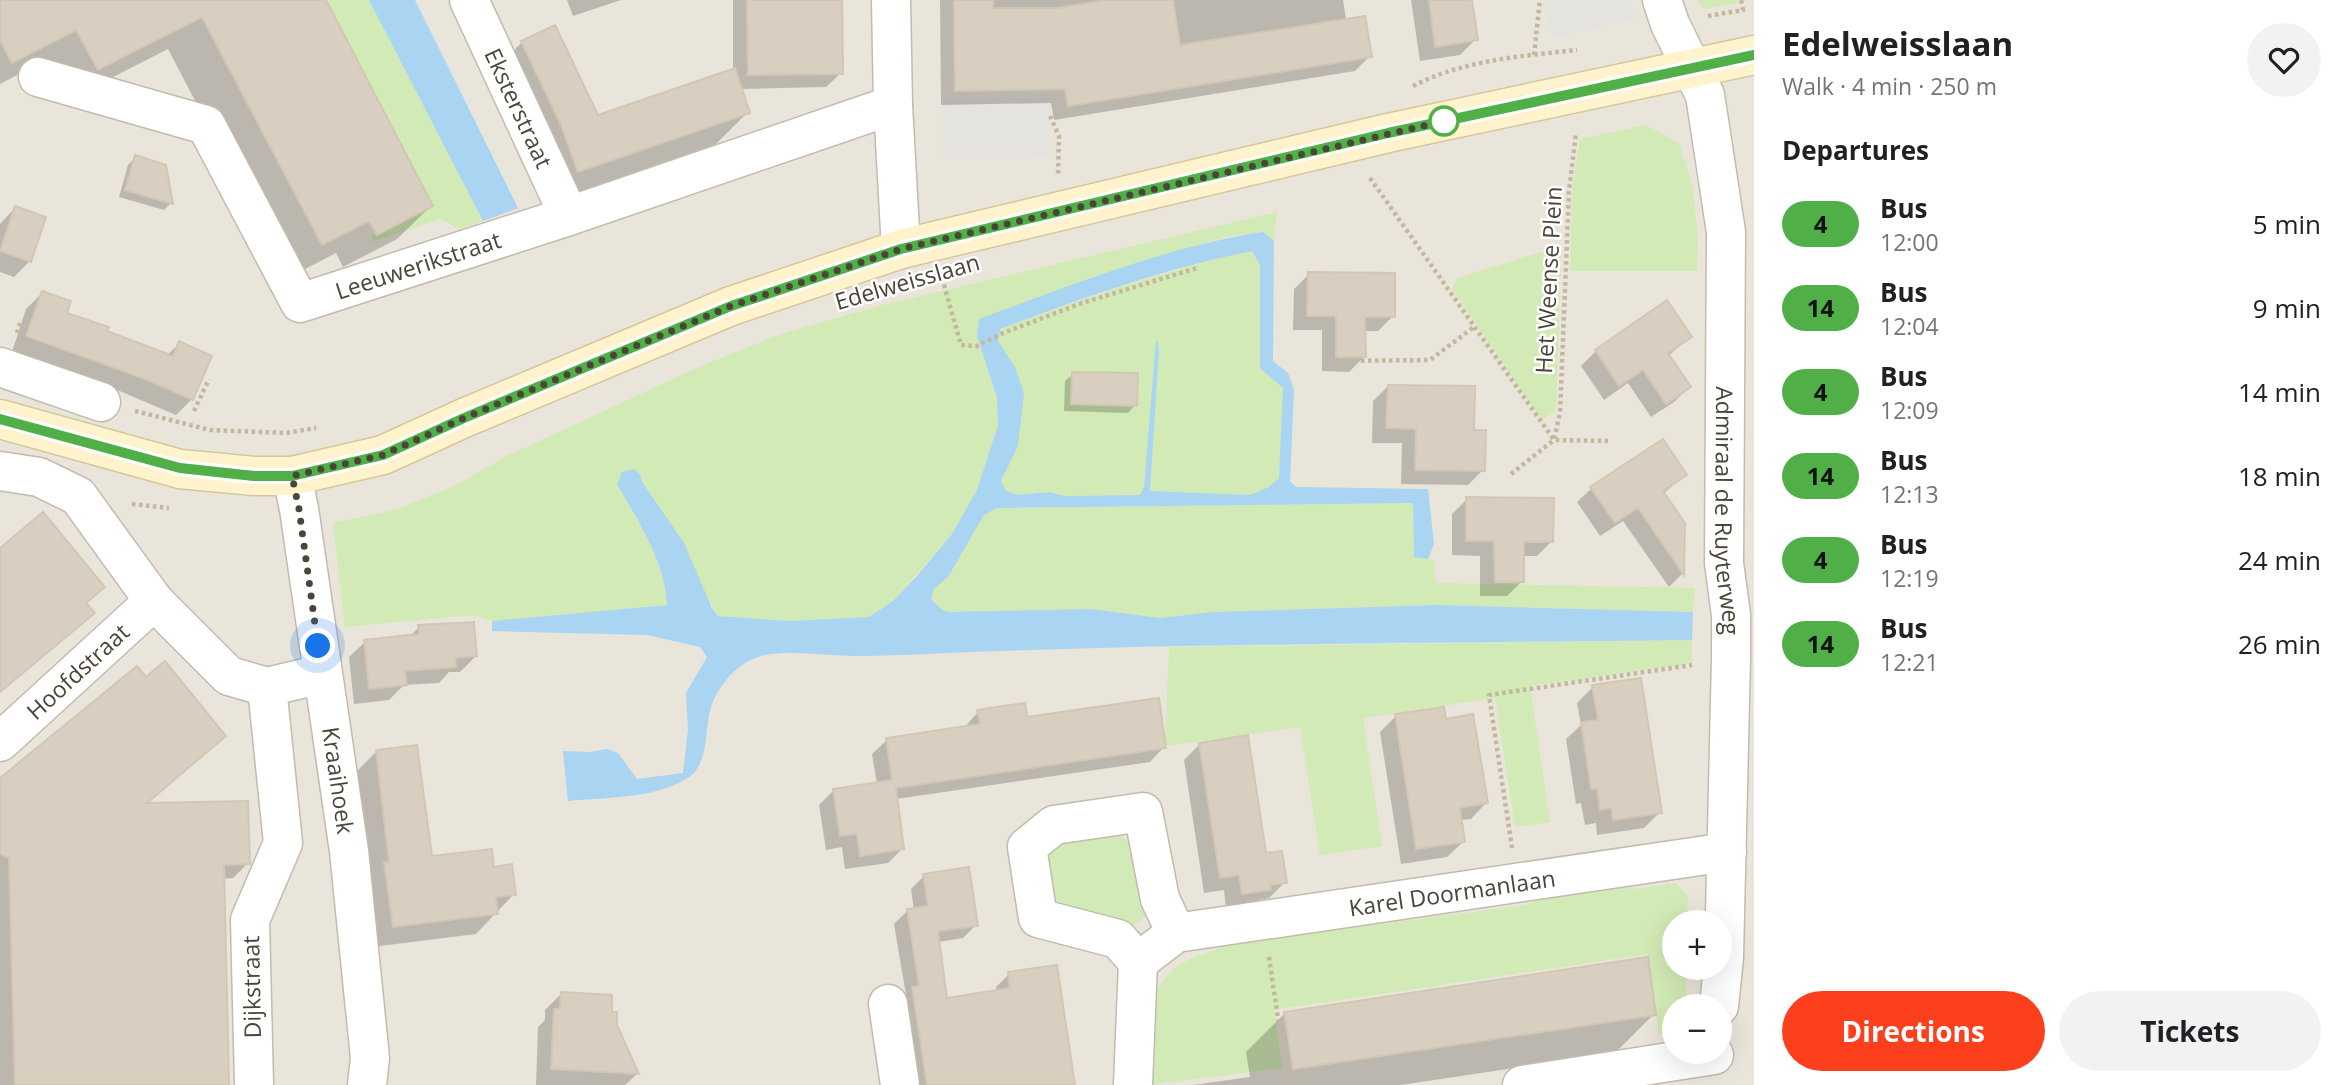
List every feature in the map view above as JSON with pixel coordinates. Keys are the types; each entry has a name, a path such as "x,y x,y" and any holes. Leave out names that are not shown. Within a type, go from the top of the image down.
{"street":[{"name":"Eksterstraat","path":"469,0 569,216"},
{"path":"891,0 893,105 901,249"},
{"name":"Admiraal de Ruyterweg","path":"1662,0 1670,24 1705,95 1727,232 1724,563 1731,615 1727,852 1739,958 1724,994"},
{"name":"Edelweisslaan","path":"0,419 180,468 254,476 292,476 383,455 464,418 731,306 901,249 1388,133 1754,55"},
{"name":"Leeuwerikstraat","path":"38,77 206,125 300,303 569,216 893,105"},
{"path":"0,367 101,402"},
{"path":"0,471 39,477 78,496 154,601 229,676 267,687 322,674"},
{"name":"Kraaihoek","path":"292,476 349,851 370,1058 367,1085"},
{"name":"Hoofdstraat","path":"0,742 154,601"},
{"name":"Dijkstraat","path":"254,1085 250,920 283,843 267,687"},
{"path":"1133,1085 1138,962 1118,939 1038,918 1027,848 1054,825 1143,812 1160,899 1176,933 1138,962"},
{"name":"Karel Doormanlaan","path":"1176,933 1727,852"},
{"path":"888,1004 900,1085"},
{"path":"1522,1085 1714,1064"}],"path":[{"path":"1534,55 1540,0"},
{"path":"1050,116 1059,136 1057,186"},
{"name":"Het Weense Plein","path":"1554,440 1560,413 1569,191 1577,121"},
{"name":"Het Weense Plein","path":"1365,171 1554,440"},
{"path":"940,270 961,345 977,346 1003,333 1082,303 1197,268"},
{"path":"1333,361 1430,360 1474,327"},
{"path":"194,411 209,379"},
{"path":"101,402 210,430 286,433"},
{"path":"1511,474 1554,440 1608,442"},
{"path":"1517,884 1489,695 1731,659"},
{"path":"1264,922 1287,1080 1297,1085"}],"shaded area":[{"path":"0,0 1754,0 1754,1085 0,1085"},
{"path":"1546,0 1631,0 1636,19 1552,38 1545,8"},
{"path":"1049,98 1051,157 942,159 941,100"}],"green space":[{"path":"326,0 369,0 483,221 460,229 440,219 373,242 371,237 433,206"},
{"path":"1697,0 1737,0 1737,3 1704,9"},
{"path":"1646,125 1679,143 1693,187 1698,239 1697,271 1570,271 1572,193 1580,139"},
{"path":"1277,212 1274,241 1263,232 1226,237 1087,279 977,336 997,398 998,425 977,490 952,534 893,601 869,617 789,621 718,616 640,474 617,484 655,557 665,588 667,605 492,621 474,615 345,627 333,523 399,509 458,484 507,456 701,366 781,334 882,305"},
{"path":"1551,249 1561,256 1556,411 1542,420 1452,289 1457,278"},
{"path":"1252,251 1260,265 1260,368 1284,388 1279,478 1269,487 1250,495 1150,491 1159,352 1157,341 1144,487 1140,495 1065,496 1048,492 1017,495 1006,491 1001,481 1018,446 998,340 1000,329 1156,276"},
{"path":"1413,503 1414,557 1434,560 1436,583 1695,588 1693,612 1437,605 1213,612 1160,618 1091,609 947,612 931,599 934,589 948,576 984,515 997,508"},
{"path":"1692,640 1692,663 1530,686 1550,822 1515,827 1495,698 1363,718 1382,846 1320,855 1300,727 1165,746 1169,647"},
{"path":"1114,834 1127,840 1137,856 1145,917 1130,928 1114,918 1076,914 1060,906 1049,892 1047,856 1057,843"},
{"path":"1676,883 1688,896 1687,910 1662,910 1662,980 1686,980 1686,994 1662,994 1662,1033 1659,1035 1648,954 1274,1010 1282,1068 1148,1085 1150,1015 1157,988 1173,969 1192,958 1236,943 1526,905 1546,896 1614,887 1633,889"}],"water":[{"path":"369,0 415,0 518,208 483,221"},
{"path":"1263,232 1274,241 1273,361 1288,373 1294,390 1290,481 1296,487 1428,489 1434,544 1428,559 1414,557 1413,503 997,508 984,515 948,577 934,589 931,599 941,609 947,612 1091,609 1160,618 1213,612 1437,605 1693,612 1692,640 1174,646 874,656 799,653 765,655 739,667 719,689 711,707 703,756 694,773 686,779 673,786 644,794 568,801 563,751 589,752 607,749 618,753 637,779 683,773 688,730 686,693 707,657 700,647 647,635 492,631 492,621 667,605 656,557 617,484 622,472 634,469 640,474 642,482 684,543 718,616 789,621 869,617 893,601 917,576 952,534 977,490 998,425 997,398 977,336 979,319 1119,268 1227,238","holes":["1252,251 1260,265 1260,368 1283,388 1279,478 1269,487 1250,495 1150,491 1159,352 1156,340 1144,487 1140,495 1065,496 1048,492 1017,495 1006,491 1001,481 1018,446 1024,393 1015,367 998,341 1000,329 1125,285 1220,258"]}],"building":[{"path":"0,0 326,0 433,206 377,235 369,221 322,245 202,17 98,70 76,30 12,63 0,40"},
{"path":"747,0 842,0 843,74 748,75"},
{"path":"954,0 993,0 993,8 1058,8 1106,0 1173,0 1180,45 1365,16 1372,57 1068,106 1065,89 955,91"},
{"path":"1429,0 1472,0 1478,40 1435,47"},
{"path":"555,25 598,115 735,68 750,113 578,172 561,125 521,41"},
{"path":"135,155 166,165 173,204 125,190"},
{"path":"15,206 46,217 31,262 0,251"},
{"path":"1308,272 1395,273 1395,317 1365,317 1366,357 1336,357 1336,316 1307,316"},
{"path":"42,291 71,301 67,313 109,327 107,331 173,356 179,341 212,356 193,400 145,379 26,336"},
{"path":"1667,300 1692,337 1668,353 1691,387 1666,404 1643,370 1619,386 1595,350"},
{"path":"1072,372 1138,373 1137,406 1071,404"},
{"path":"1388,385 1475,386 1474,430 1486,430 1485,471 1415,470 1416,429 1386,428"},
{"path":"1663,439 1687,475 1663,491 1685,523 1684,575 1638,508 1615,523 1590,487"},
{"path":"1466,497 1554,498 1553,542 1524,542 1524,582 1495,582 1494,541 1466,541"},
{"path":"43,512 105,587 86,603 95,613 0,692 0,548"},
{"path":"474,622 477,656 455,658 456,667 405,671 407,685 369,689 364,640 419,634 418,625"},
{"path":"165,661 226,736 147,803 248,801 250,864 224,865 229,1085 15,1085 9,858 0,854 0,778 137,666 146,677"},
{"path":"1641,678 1662,813 1613,820 1611,808 1600,810 1597,788 1591,789 1581,722 1598,720 1592,685"},
{"path":"1159,698 1166,748 896,788 904,849 860,856 857,834 840,836 833,789 892,780 886,738 980,724 977,710 1003,706 1025,703 1027,717"},
{"path":"1444,707 1446,719 1473,714 1488,803 1460,808 1465,842 1416,849 1395,714"},
{"path":"1248,735 1266,853 1282,851 1287,883 1270,885 1271,890 1242,894 1239,875 1220,878 1199,743"},
{"path":"417,745 432,856 492,849 494,867 512,864 516,895 496,897 498,914 393,927 384,862 389,862 376,750"},
{"path":"969,867 978,926 938,931 947,998 1010,988 1008,972 1057,965 1075,1085 927,1085 912,987 919,986 907,909 928,906 923,874"},
{"path":"1648,957 1656,1015 1293,1069 1284,1012"},
{"path":"561,992 612,995 612,1012 617,1012 617,1025 639,1074 551,1069 554,1009 560,1009"}],"bus line":[{"name":"4","path":"0,419 180,468 254,476 292,476 383,455 464,418 731,306 901,249 1388,133 1754,55"}],"route":[{"path":"318,646 292,476 383,455 464,418 731,306 901,249 1444,121"}]}
